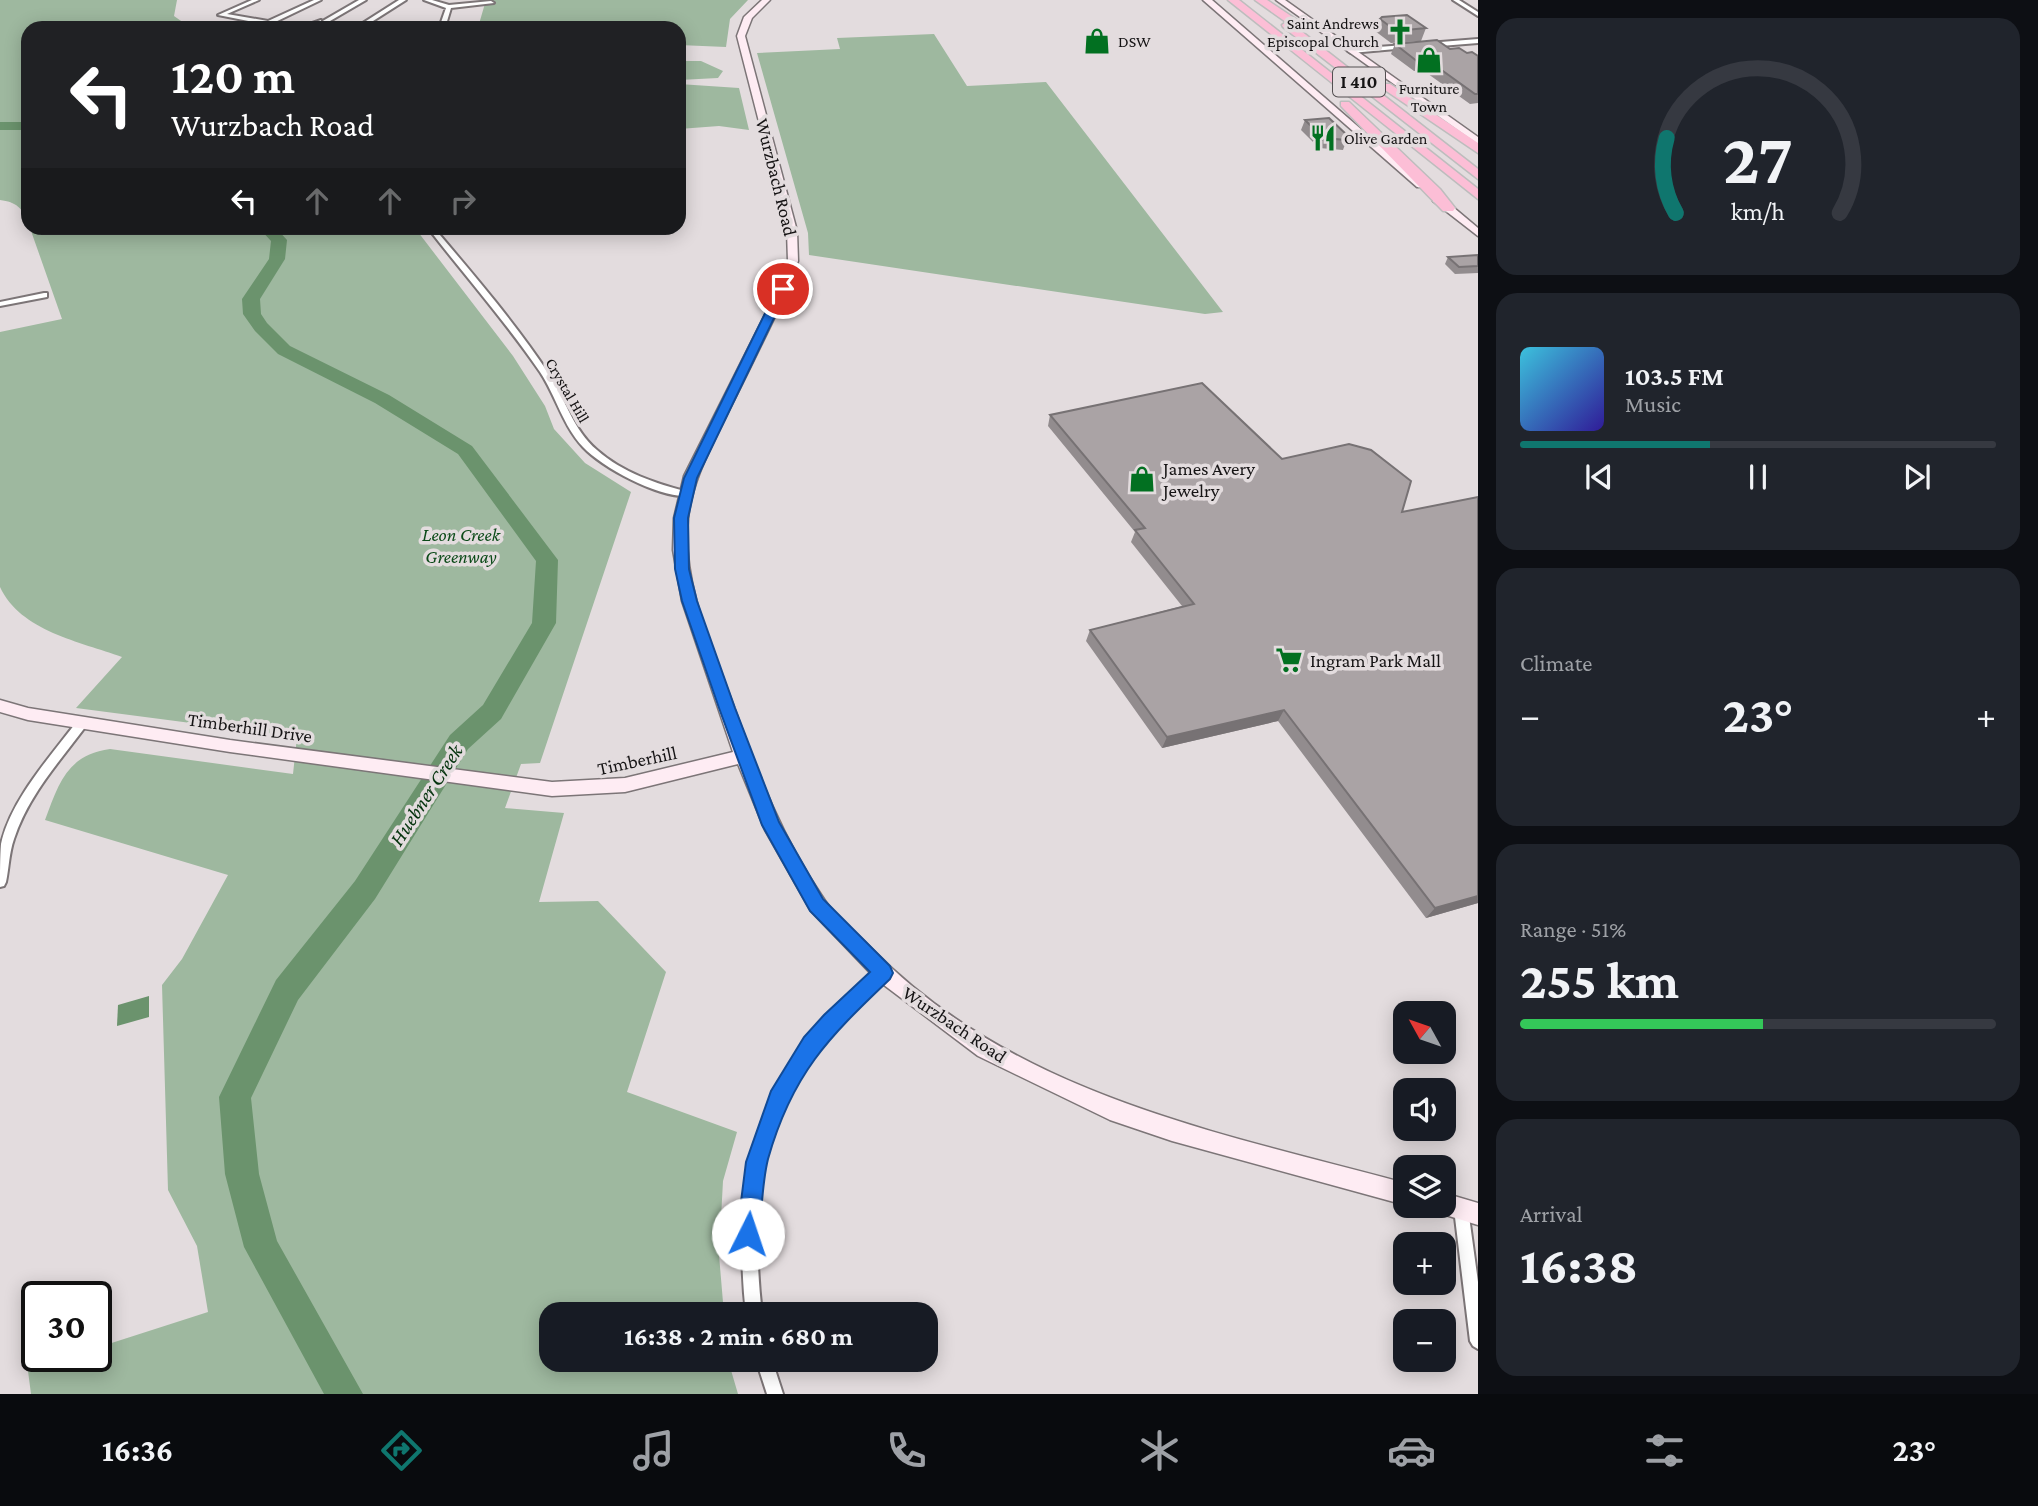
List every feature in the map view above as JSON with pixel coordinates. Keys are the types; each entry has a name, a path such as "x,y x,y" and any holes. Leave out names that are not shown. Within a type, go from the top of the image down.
{"highway":[{"name":"I 410","path":"1233,0 1478,195"},
{"name":"I 410","path":"1254,0 1478,175"},
{"path":"1260,0 1478,149"},
{"path":"1316,68 1319,78 1436,192 1448,208"}],"main road":[{"name":"Wurzbach Road","path":"766,0 748,17 741,36 792,231 793,261 783,289 702,452 685,494 681,518 682,569 690,601 743,756 771,825 817,905 883,973 985,1049 1110,1110 1172,1130 1393,1191"},
{"path":"1207,0 1478,233"},
{"path":"1280,0 1478,141"},
{"name":"Timberhill Drive","path":"0,706 28,714 230,746 496,782"},
{"name":"Timberhill","path":"496,782 552,789 605,790 743,756"}],"street":[{"path":"256,0 220,15 257,21"},
{"path":"273,21 318,0"},
{"path":"327,21 363,0"},
{"path":"369,21 403,0"},
{"path":"427,0 441,2 449,7 491,3"},
{"path":"1456,0 1478,14"},
{"path":"444,21 449,7"},
{"path":"321,21 338,15"},
{"path":"1425,45 1478,41"},
{"path":"1351,51 1412,46"},
{"name":"Crystal Hill","path":"437,235 549,379 568,419 584,444 624,473 662,489 685,494"},
{"path":"0,303 44,295"},
{"path":"0,882 4,842 19,812 82,723"},
{"path":"752,1302 748,1273 748,1234 751,1197 766,1129 789,1079 811,1044 831,1021 883,973"},
{"path":"1461,1209 1478,1341"},
{"path":"768,1372 775,1394"}],"green space":[{"path":"0,0 177,0 174,16 181,21 21,21 21,210 10,202 0,200"},
{"path":"486,0 748,0 730,19 726,47 686,45 686,21 480,21"},
{"path":"934,34 967,86 1046,82 1223,312 1205,314 809,255 808,233 757,53 840,49 837,38"},
{"path":"686,61 701,61 723,71 718,78 686,80"},
{"path":"686,84 739,88 749,130 719,126 686,128"},
{"name":"Leon Creek Greenway","path":"32,235 420,235 513,356 545,406 554,429 585,463 631,492 540,763 521,764 505,808 564,813 539,902 598,901 666,972 627,1092 737,1132 723,1181 719,1255 723,1302 539,1302 539,1372 732,1372 738,1394 31,1394 28,1372 112,1372 112,1343 208,1312 197,1246 168,1190 162,985 182,959 228,875 45,820 55,794 74,764 95,752 110,749 293,774 297,737 76,708 122,657 37,625 9,602 0,587 0,332 62,319"}],"shaded area":[{"path":"149,996 149,1017 117,1026 118,1005"}],"building":[{"path":"1407,15 1426,28 1396,31 1380,19 1382,17"},
{"path":"1437,40 1450,49 1459,48 1478,56 1478,94 1429,61 1418,62 1395,44"},
{"path":"1329,118 1348,136 1344,137 1347,140 1323,138 1305,120"},
{"path":"1478,255 1478,266 1459,267 1448,257"},
{"name":"Ingram Park Mall","path":"1202,383 1282,459 1349,444 1371,450 1411,481 1402,512 1478,497 1478,896 1435,908 1284,710 1167,737 1090,630 1194,604 1135,530 1145,528 1050,415"}],"waterway":[{"name":"Huebner Creek","path":"0,126 21,126"},
{"name":"Huebner Creek","path":"274,235 279,240 277,259 251,299 252,314 261,327 284,350 382,399 465,450 547,560 544,623 492,712 459,742 365,890 287,990 235,1097 242,1174 261,1247 344,1394"}],"place":[{"name":"Saint Andrews Episcopal Church","path":"1400,32"},
{"name":"DSW","path":"1097,41"},
{"name":"Furniture Town","path":"1429,60"},
{"name":"Olive Garden","path":"1323,138"},
{"name":"James Avery Jewelry","path":"1142,479"},
{"name":"Ingram Park Mall","path":"1289,660"}],"route":[{"path":"748,1234 757,1162 766,1129 779,1098 811,1044 831,1021 883,973 817,905 771,825 743,756 690,601 682,569 681,518 685,494 783,289"}]}
